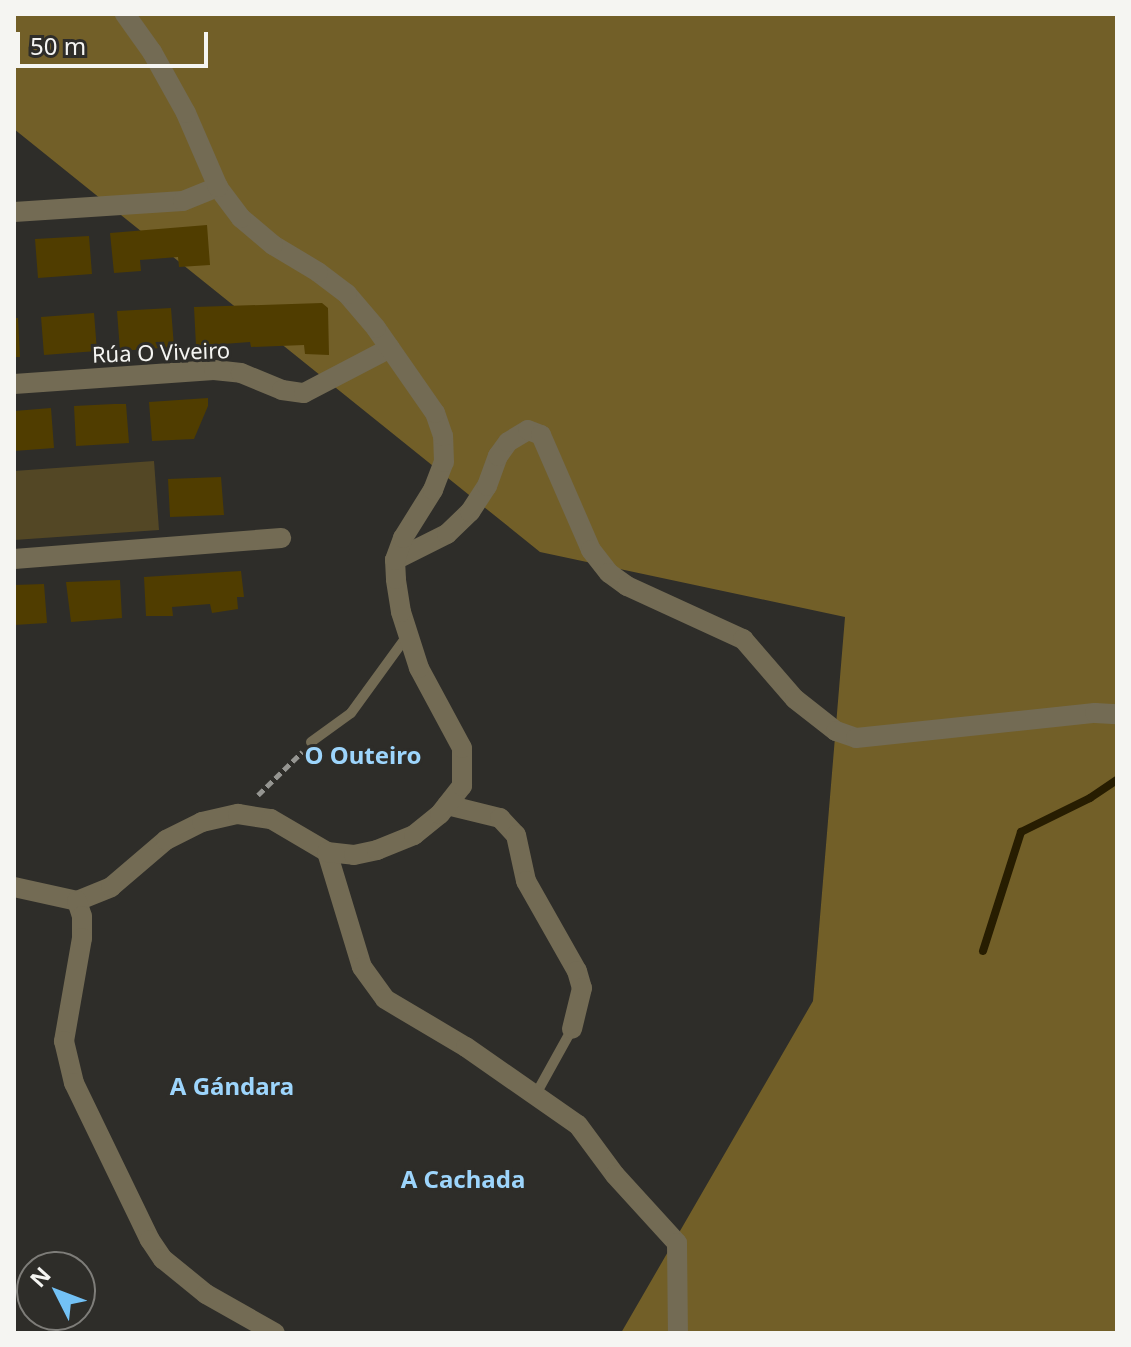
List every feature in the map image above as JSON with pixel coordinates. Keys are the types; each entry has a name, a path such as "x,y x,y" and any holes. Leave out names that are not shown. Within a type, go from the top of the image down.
{"street":[{"path":"14,887 77,901 111,887 166,840 202,822 238,814 271,819 327,852 354,855 377,850 414,835 447,805 462,786 462,748 419,668 401,612 395,560 444,462 443,436 435,413 390,348 347,294 273,245 241,218 218,187 186,113 152,52 125,14"},
{"path":"14,212 183,201 218,187"},
{"name":"Rúa O Viveiro","path":"14,384 214,370 241,373 282,390 304,393 390,348"},
{"path":"395,560 447,534 470,512 487,486 498,456 508,442 528,430 541,435 591,550 609,573 627,586 743,639 795,699 836,731 856,738 1095,713 1117,714"},
{"path":"14,559 281,538"},
{"path":"447,805 500,818 516,835 526,881 577,971 582,988 572,1029"},
{"path":"327,852 362,967 385,999 536,1094 578,1125 615,1175 677,1243 678,1333"},
{"path":"77,901 82,916 82,938 64,1041 74,1083 150,1240 163,1259 206,1294 275,1333"}],"lane":[{"path":"311,742 351,713 408,634"},
{"path":"536,1094 572,1029"}],"path":[{"path":"238,814 311,742"}],"shaded area":[{"path":"14,14 1117,14 1117,1333 621,1333 813,1001 845,617 540,552 14,129"},
{"path":"154,461 159,530 14,540 14,471"}],"building":[{"path":"207,225 210,265 179,267 178,257 140,260 141,271 114,273 110,233"},
{"path":"89,236 92,274 38,278 35,239"},
{"path":"322,303 328,308 329,355 305,354 304,345 251,347 250,342 196,346 194,307"},
{"path":"171,308 174,347 120,351 117,311"},
{"path":"94,313 97,351 44,355 41,317"},
{"path":"14,318 18,318 20,357 14,357"},
{"path":"208,398 208,406 194,439 152,441 149,402"},
{"path":"126,404 129,443 76,446 74,406"},
{"path":"51,408 54,448 14,451 14,411"},
{"path":"221,477 224,515 170,517 168,479"},
{"path":"241,571 244,597 237,597 238,609 212,613 210,604 172,607 173,616 146,616 144,577"},
{"path":"120,580 122,618 71,622 66,582"},
{"path":"44,584 47,623 14,625 14,585"}],"waterway":[{"path":"983,951 1021,832 1090,798 1117,780"}],"district":[{"name":"O Outeiro","path":"363,755"},
{"name":"A Gándara","path":"232,1086"},
{"name":"A Cachada","path":"463,1179"}]}
